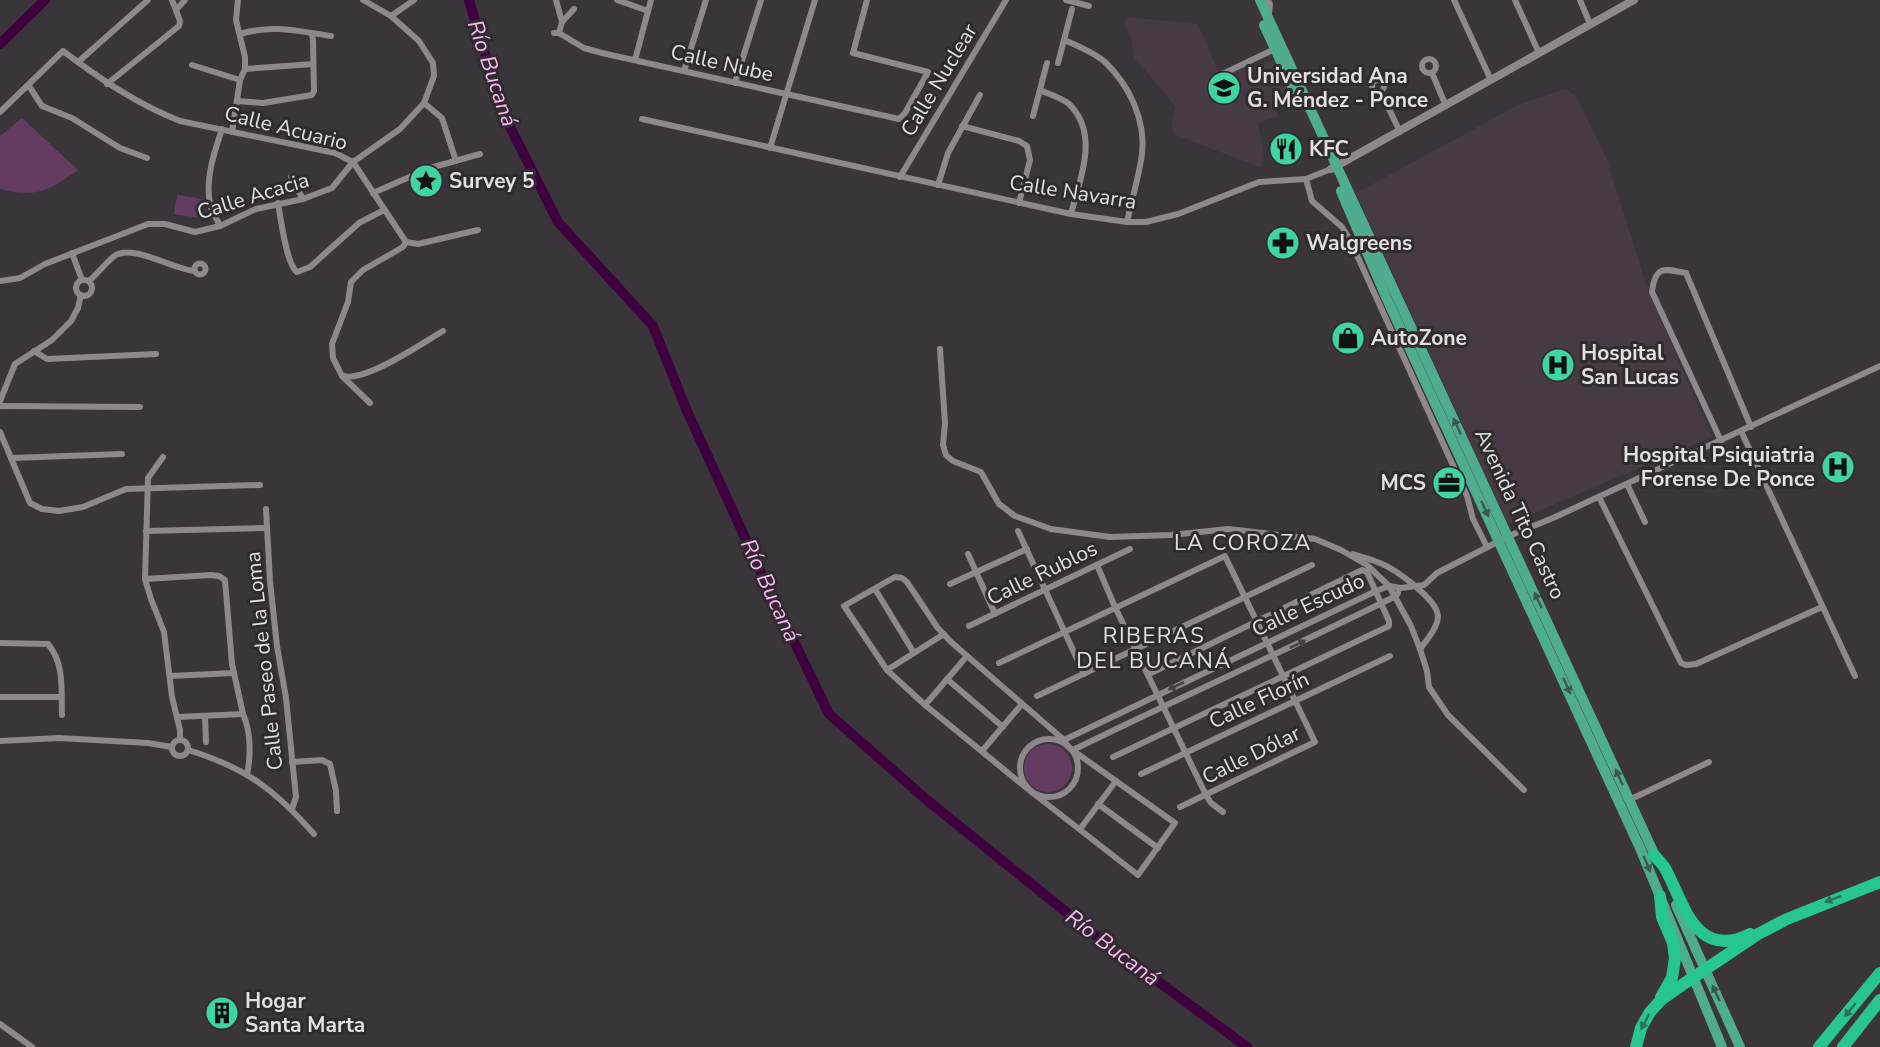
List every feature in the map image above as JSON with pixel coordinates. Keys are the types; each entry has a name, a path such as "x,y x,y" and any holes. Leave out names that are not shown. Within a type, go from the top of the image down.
{"highway":[{"path":"1654,855 1665,868 1690,921 1708,936 1727,940 1738,939 1774,922 1787,919"},
{"path":"1657,1003 1758,934 1787,919 1880,882"},
{"path":"1636,1047 1641,1028 1672,978 1675,958 1673,944 1662,917 1660,896"},
{"path":"1820,1047 1880,973"},
{"path":"1843,1047 1880,1000"}],"main road":[{"name":"Avenida Tito Castro","path":"1253,0 1334,168"},
{"name":"Avenida Tito Castro","path":"1260,0 1334,168 1504,539 1629,800 1740,1047"},
{"name":"Avenida Tito Castro","path":"1504,539 1660,896 1722,1047"}],"street":[{"path":"78,63 148,0"},
{"path":"107,84 179,26 180,21 172,0"},
{"path":"176,10 184,0"},
{"path":"232,132 240,80 245,69 245,57 236,20 238,0"},
{"name":"Calle Acacia","path":"0,281 20,278 45,264 148,224 165,224 195,232 220,226 256,209 303,200 332,189 353,162 400,129 424,103 434,76 433,63 418,41 391,16 363,0"},
{"path":"391,16 414,0"},
{"path":"556,0 562,22"},
{"path":"617,0 648,11"},
{"path":"635,60 651,0"},
{"path":"684,71 706,0"},
{"path":"735,83 761,0"},
{"path":"770,147 815,0"},
{"name":"Calle Nube","path":"562,22 556,33 584,48 899,118 905,113 928,72 853,53 867,0"},
{"name":"Calle Nuclear","path":"900,177 1006,0"},
{"path":"1066,0 1089,6"},
{"path":"1268,0 1270,4 1268,17"},
{"path":"1454,0 1491,80"},
{"path":"1515,0 1539,53"},
{"path":"1581,0 1590,24"},
{"name":"Calle Navarra","path":"642,119 1071,214 1127,222 1146,222 1178,214 1260,182 1306,179 1334,168 1634,0"},
{"path":"562,22 573,9"},
{"path":"1058,63 1072,9"},
{"path":"240,34 275,27 331,36"},
{"path":"237,101 263,103 312,95 314,91 314,40 312,33"},
{"path":"1064,40 1084,48 1104,61 1120,80 1136,107 1141,130 1142,152 1127,222"},
{"path":"1214,78 1275,49"},
{"name":"Calle Acuario","path":"29,86 63,51 107,84 156,111 180,121 335,153 353,162 406,242"},
{"path":"1033,116 1047,63"},
{"path":"245,69 313,64"},
{"path":"192,65 240,80"},
{"path":"1432,73 1446,106"},
{"path":"0,112 29,86 42,106 72,118 120,148 147,158"},
{"path":"1040,90 1069,103 1085,128 1087,152 1071,214"},
{"path":"1381,92 1400,132"},
{"path":"938,185 948,153 980,95"},
{"path":"0,105 11,103"},
{"path":"424,103 442,118 456,161"},
{"path":"962,126 1019,141 1027,146 1030,160 1019,203"},
{"path":"220,226 210,206 208,188 212,161 222,129"},
{"path":"374,193 430,168 480,154"},
{"path":"291,177 303,200"},
{"path":"1306,179 1312,201 1342,227 1350,240 1467,496 1473,519 1487,547"},
{"path":"278,203 292,269 297,272 310,267 359,223 384,210"},
{"path":"370,403 342,376 333,358 332,344 348,302 351,282 363,270 403,248 406,242 418,244 478,230"},
{"path":"0,401 15,364 52,340 71,321 81,296 76,288 78,283 86,280 115,256 127,252 139,254 195,271"},
{"path":"72,253 86,280 92,285 92,291 86,296 81,296"},
{"path":"1721,441 1652,292 1653,278 1660,271 1671,270 1686,273 1751,427"},
{"path":"342,376 351,378 386,365 442,331"},
{"path":"940,349 945,455 953,462 981,472 999,504 1015,516 1051,529 1110,537 1171,535 1228,529 1315,539 1380,563 1397,572 1433,604 1438,614 1437,624 1420,649"},
{"path":"34,351 47,359 156,354"},
{"path":"1401,588 1424,585 1437,573 1487,547 1880,366"},
{"path":"0,406 141,407"},
{"path":"1741,431 1855,676"},
{"path":"0,432 30,503 42,509 59,511 83,507 126,489 260,485"},
{"path":"11,459 122,454"},
{"path":"163,457 148,478 145,579 164,632 180,740"},
{"path":"1627,484 1645,522"},
{"path":"1599,497 1681,663 1696,664 1822,607"},
{"name":"Calle Paseo de la Loma","path":"266,509 270,581 277,646 286,698 296,797 292,809"},
{"path":"146,531 267,528"},
{"path":"1018,531 1084,674"},
{"path":"950,584 1027,549"},
{"name":"Calle Rublos","path":"969,626 1130,549"},
{"path":"1341,550 1367,565 1389,586 1396,596 1420,649 1429,687 1448,715 1524,790"},
{"path":"968,554 995,614"},
{"name":"Calle Dólar","path":"999,663 1225,556 1315,742 1180,807"},
{"path":"1097,565 1206,795 1223,812"},
{"path":"1037,696 1312,565"},
{"path":"1113,757 1389,626 1389,621 1367,572 1362,570 1149,674"},
{"path":"145,579 212,575 225,580 234,672 246,721 249,751 247,775"},
{"path":"875,588 844,606 887,670 925,705 1029,790 1138,875 1175,823 1071,748 1058,741 1047,739 1036,742 1027,749 1021,759 1022,781 1029,790 1039,796 1050,797 1061,795 1070,788 1076,778 1078,767 1071,748 944,634 907,582 896,577 875,588"},
{"name":"Calle Escudo","path":"1064,740 1376,591 1389,586 1401,588 1396,596 1273,656 1071,748"},
{"path":"875,588 914,653"},
{"path":"887,670 944,634"},
{"path":"0,643 48,644 61,670 62,715"},
{"path":"925,705 967,656"},
{"name":"Calle Florín","path":"1141,774 1390,656"},
{"path":"170,676 234,672"},
{"path":"947,679 1003,727"},
{"path":"0,697 61,697"},
{"path":"982,751 1022,704"},
{"path":"177,717 243,714"},
{"path":"205,716 206,742"},
{"path":"0,741 59,738 148,743 172,747"},
{"path":"180,740 186,743 188,750 183,756 178,756 172,752 172,747 174,742 180,740"},
{"path":"188,750 210,757 262,784 292,809 314,834"},
{"path":"292,762 322,760 330,764 336,791 337,811"},
{"path":"1629,800 1709,762"},
{"path":"1080,829 1116,781"},
{"path":"1098,804 1158,848"},
{"path":"0,1024 32,1047"}],"shaded area":[{"name":"Universidad Ana G. Méndez - Ponce","path":"1126,17 1198,24 1221,78 1253,63 1255,68 1275,59 1293,97 1273,105 1278,116 1258,123 1264,156 1261,168 1174,134 1171,124 1176,107 1134,57 1131,38 1125,25"},
{"name":"Hospital San Lucas","path":"1566,89 1576,96 1606,157 1649,293 1712,437 1508,524 1356,193 1518,105"},
{"path":"22,118 78,170 42,191 24,193 0,189 0,136"},
{"path":"177,195 203,199 200,218 174,214"},
{"path":"1048,744 1065,751 1072,768 1065,785 1048,792 1031,785 1024,768 1031,751"}],"waterway":[{"name":"Río Bucaná","path":"0,44 45,0"},
{"name":"Río Bucaná","path":"469,0 502,111 558,222 653,326 687,411 829,714 928,801 1091,932 1247,1047"}],"place":[{"name":"Universidad Ana G. Méndez - Ponce","path":"1224,88"},
{"name":"KFC","path":"1286,149"},
{"name":"Survey 5","path":"426,181"},
{"name":"Walgreens","path":"1283,243"},
{"name":"AutoZone","path":"1348,338"},
{"name":"Hospital San Lucas","path":"1558,365"},
{"name":"Hospital Psiquiatria Forense De Ponce","path":"1838,467"},
{"name":"MCS","path":"1449,483"},
{"name":"Hogar Santa Marta","path":"222,1013"}],"district":[{"name":"LA COROZA","path":"1243,542"},
{"name":"RIBERAS DEL BUCANÁ","path":"1154,648"}]}
